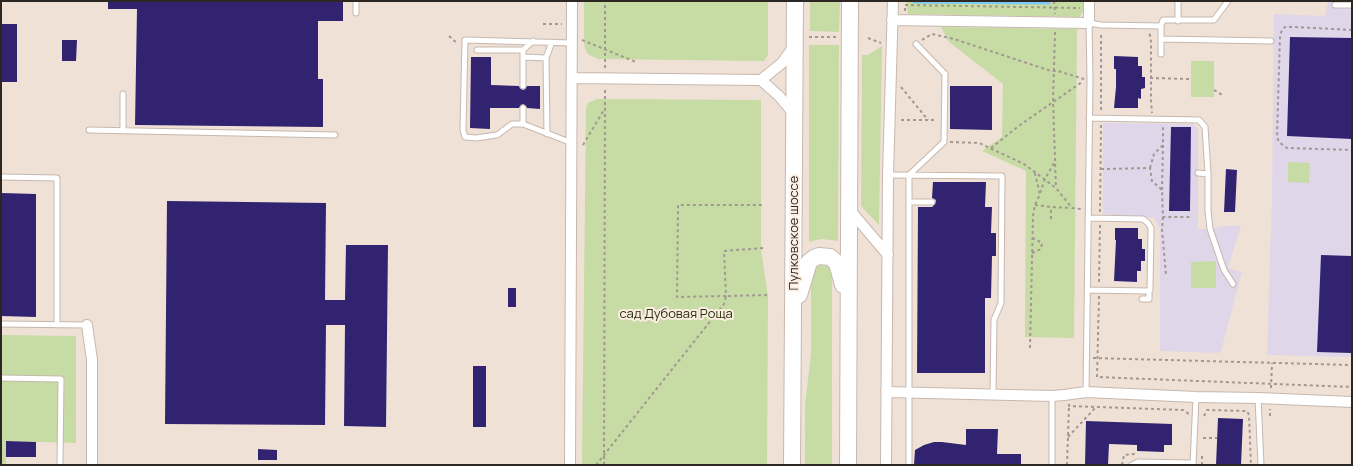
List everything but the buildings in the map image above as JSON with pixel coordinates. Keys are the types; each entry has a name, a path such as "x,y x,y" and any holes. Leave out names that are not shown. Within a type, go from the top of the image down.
{"main road":[{"name":"Пулковское шоссе","path":"792,465 795,1"},
{"path":"848,465 850,1"},
{"path":"793,311 809,262 818,256 830,257 837,262 849,303"}],"street":[{"path":"570,465 572,78 577,41 572,1"},
{"path":"886,465 888,175 893,1"},
{"path":"892,20 1089,23 1089,4"},
{"path":"572,78 761,80 782,63 795,45"},
{"path":"761,80 779,96 794,115"},
{"path":"849,209 888,255"},
{"path":"87,325 92,360 92,465"},
{"path":"886,392 1052,396 1086,392 1352,402"}],"lane":[{"path":"356,1 356,13"},
{"path":"1178,1 1178,21"},
{"path":"1161,54 1161,26 1163,20 1214,20 1228,1"},
{"path":"1335,5 1352,5"},
{"path":"1086,392 1090,80 1089,23 1101,25 1161,26"},
{"path":"1161,39 1271,41"},
{"path":"572,143 522,124 512,124 497,134 476,138 465,137 463,130 465,40 552,42 577,41"},
{"path":"477,50 523,50 533,41"},
{"path":"547,134 546,58 552,42"},
{"path":"909,465 909,175 944,142 945,74 916,44"},
{"path":"523,50 523,86"},
{"path":"523,57 546,58"},
{"path":"123,94 123,131"},
{"path":"522,124 523,108"},
{"path":"1089,118 1199,120 1205,127 1210,229 1224,270 1233,284"},
{"path":"89,130 335,135"},
{"path":"1198,173 1208,174"},
{"path":"888,175 1002,176 1001,303 994,320 993,394"},
{"path":"1,177 57,178 57,325"},
{"path":"909,202 932,202"},
{"path":"1088,218 1143,220 1148,223 1151,228 1150,290 1149,299 1142,299"},
{"path":"1087,290 1149,291"},
{"path":"1,324 87,325"},
{"path":"1,378 61,379 60,465"},
{"path":"1052,396 1052,465"},
{"path":"1132,465 1138,462 1193,464 1196,397"},
{"path":"1258,398 1261,465"}],"path":[{"path":"605,1 605,62"},
{"path":"1054,1 1056,188"},
{"path":"905,5 1054,7 1089,4"},
{"path":"1101,25 1101,169 1097,377 1352,387"},
{"path":"1352,30 1295,27 1286,27 1282,30 1280,36 1277,137 1279,142 1287,148 1352,150"},
{"path":"1145,32 1150,35 1151,42 1150,78 1153,120"},
{"path":"916,44 932,34 954,39 1054,71 1086,79 1020,125 991,148"},
{"path":"1101,39 1105,35"},
{"path":"809,37 840,37"},
{"path":"577,41 605,49 636,62"},
{"path":"1150,78 1191,79"},
{"path":"1090,80 1101,79"},
{"path":"901,87 928,120"},
{"path":"1214,90 1224,96"},
{"path":"604,465 605,95"},
{"path":"583,145 605,107"},
{"path":"901,120 935,120"},
{"path":"1164,120 1162,229 1166,276"},
{"path":"944,142 979,143 1024,164 1056,188 1072,208"},
{"path":"1162,190 1152,180 1150,168 1154,154 1163,145"},
{"path":"1030,348 1032,238 1035,205 1045,179 1055,162"},
{"path":"1101,169 1150,168"},
{"path":"1034,170 1040,194"},
{"path":"763,205 678,205 677,297 770,295"},
{"path":"1035,205 1100,209"},
{"path":"1051,207 1051,219"},
{"path":"1163,217 1190,217"},
{"path":"1032,238 1042,243 1041,249 1032,253"},
{"path":"596,465 724,304 726,296 724,251 763,248"},
{"path":"1086,358 1352,365"},
{"path":"1271,391 1272,362"},
{"path":"1067,465 1068,394"},
{"path":"1069,406 1183,410 1187,414 1204,414 1207,410 1247,411 1249,415 1251,465"},
{"path":"1270,406 1270,416"},
{"path":"1067,438 1096,407"},
{"path":"1187,414 1187,420"},
{"path":"1203,438 1217,438"},
{"path":"1122,465 1124,455 1143,454"}],"shaded area":[{"path":"1328,1 1352,1 1352,357 1267,355 1272,198 1274,14 1325,16"},
{"path":"1103,123 1193,124 1198,129 1198,229 1210,229 1223,226 1241,226 1228,268 1242,272 1221,351 1219,353 1160,351 1160,229 1154,218 1103,214"}],"green space":[{"path":"584,1 768,1 768,55 764,61 598,59 588,54 585,49"},
{"path":"810,1 840,1 839,32 810,31"},
{"path":"906,1 1086,1 1086,8 1079,17 908,14"},
{"path":"941,27 1077,29 1074,338 1025,337 1026,171 982,151 1002,137 1003,84 948,41"},
{"path":"809,45 839,45 838,241 821,239 809,242"},
{"path":"882,46 879,225 861,206 862,55 868,55"},
{"path":"1191,61 1214,61 1214,97 1191,97"},
{"name":"сад Дубовая Роща","path":"597,99 761,100 761,250 768,296 767,465 582,465 586,108 588,103"},
{"path":"1288,162 1310,163 1309,183 1288,182"},
{"path":"1216,261 1216,288 1191,288 1191,262"},
{"path":"818,265 827,266 830,269 832,278 832,465 805,465 805,405 811,354 811,275 815,267"},
{"path":"1,335 76,336 76,443 6,441 6,465 1,465"}],"waterway":[{"path":"914,2 1049,3"}]}
